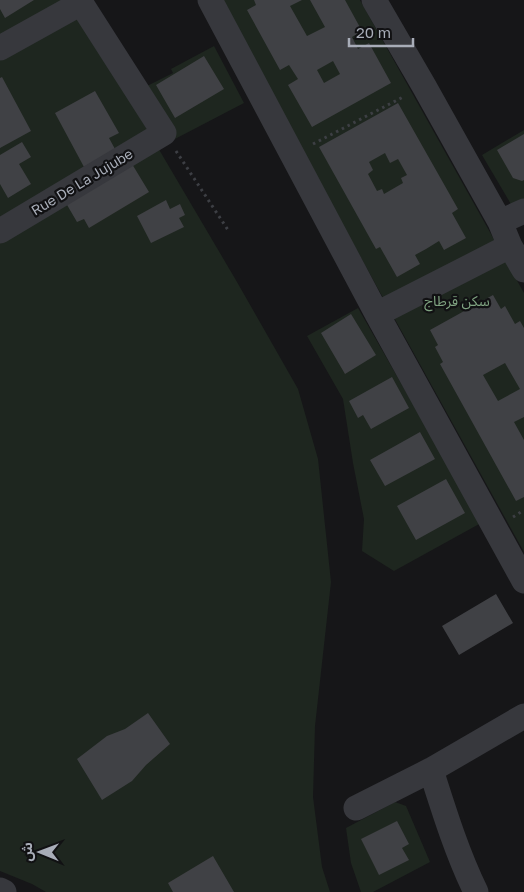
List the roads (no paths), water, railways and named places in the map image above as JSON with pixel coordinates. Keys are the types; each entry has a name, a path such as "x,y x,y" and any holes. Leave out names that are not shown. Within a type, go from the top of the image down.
{"street":[{"path":"210,0 377,314 524,581"},
{"path":"374,0 500,222 510,246 524,270"},
{"path":"0,48 80,2"},
{"name":"Rue De La Jujube","path":"0,231 164,133 80,2"},
{"path":"500,222 524,211"},
{"path":"377,314 510,246"},
{"path":"356,808 431,770 524,716"},
{"path":"431,770 455,841 476,892"},
{"path":"0,890 4,892"}],"park label":[{"name":"سكن قرطاج","path":"457,301"}]}
